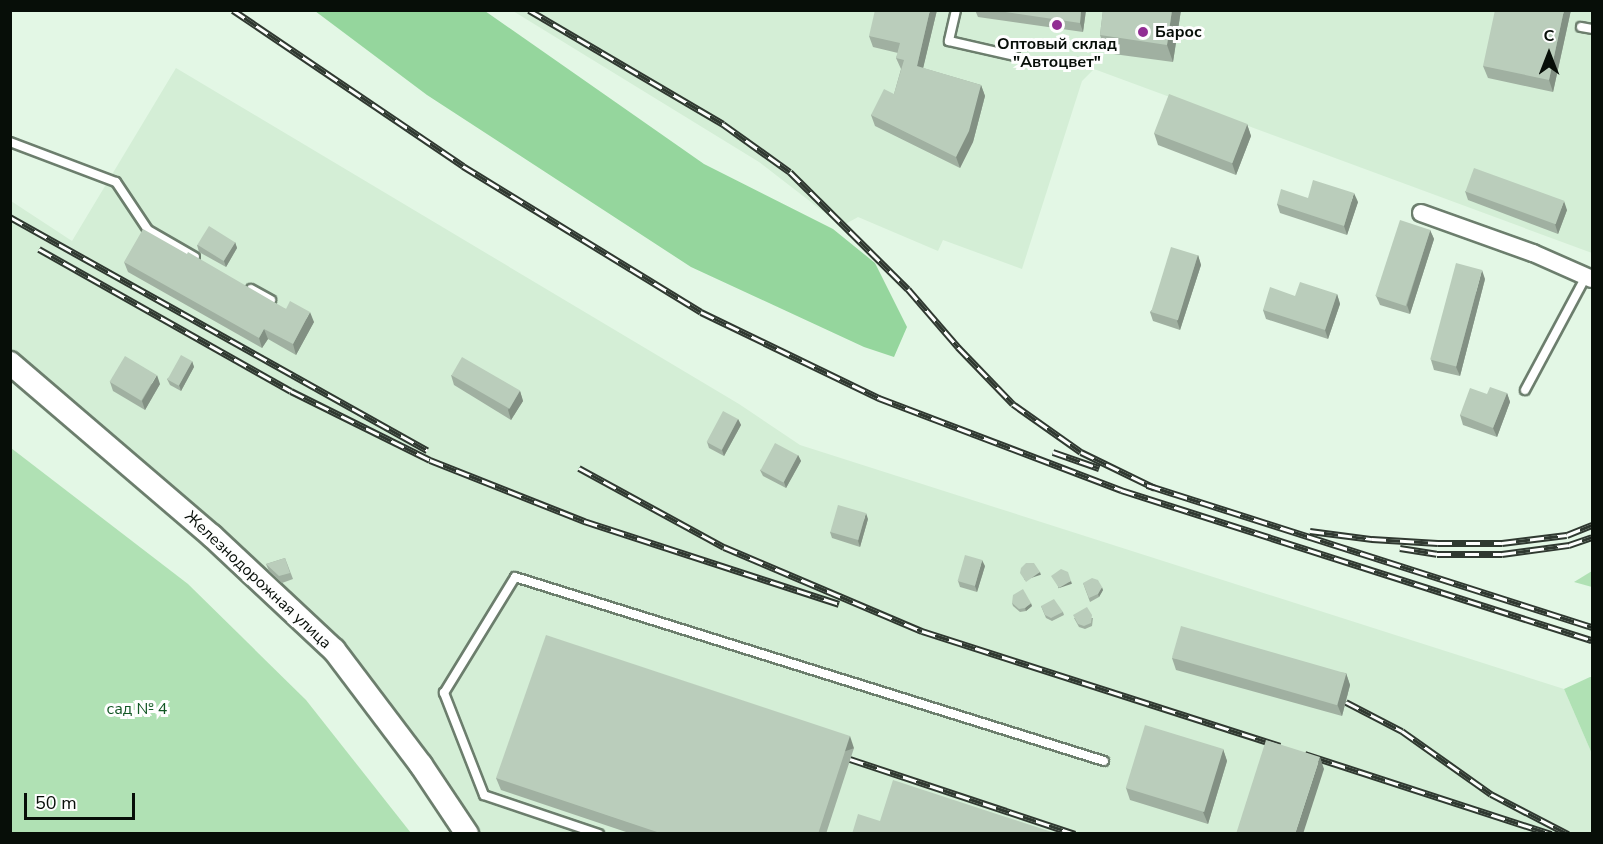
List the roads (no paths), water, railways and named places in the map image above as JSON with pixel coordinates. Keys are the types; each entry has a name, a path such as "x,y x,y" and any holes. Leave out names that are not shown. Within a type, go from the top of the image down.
{"street":[{"path":"1421,213 1533,253 1589,277"},
{"name":"Железнодорожная улица","path":"10,363 212,536 334,650 421,765 467,834"}],"lane":[{"path":"956,10 949,41 1015,56"},
{"path":"1581,27 1593,29"},
{"path":"10,142 116,182 148,230 199,259"},
{"path":"1525,390 1589,277"},
{"path":"240,283 271,300"},
{"path":"599,834 484,795 444,693 515,577 1104,761"}],"railway":[{"path":"233,10 463,166 701,312 879,398 1121,490 1592,640"},
{"path":"529,10 723,124 790,172 908,289 958,347 1013,404 1081,452 1155,488"},
{"path":"10,217 427,450"},
{"path":"39,249 291,391 430,460 584,521 839,604"},
{"path":"1053,452 1099,468"},
{"path":"579,468 724,547 922,631 1280,746"},
{"path":"1147,485 1592,627"},
{"path":"1310,531 1372,539 1438,543 1502,543 1567,535 1592,525"},
{"path":"1400,548 1437,554 1502,554 1569,545 1592,537"},
{"path":"1346,702 1402,731 1491,794 1568,834"},
{"path":"1305,754 1551,834"},
{"path":"850,759 1075,834"}],"place":[{"name":"Оптовый склад \"Автоцвет\"","path":"1057,25"},
{"name":"Барос","path":"1143,32"}],"park label":[{"name":"сад № 4","path":"137,709"}]}
